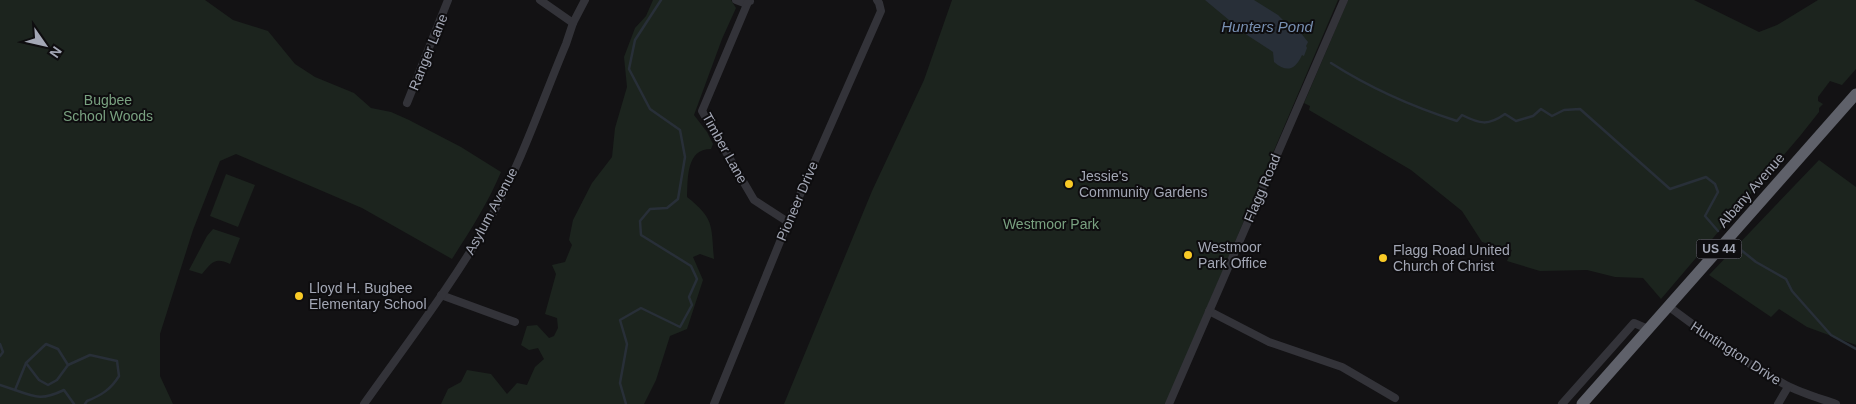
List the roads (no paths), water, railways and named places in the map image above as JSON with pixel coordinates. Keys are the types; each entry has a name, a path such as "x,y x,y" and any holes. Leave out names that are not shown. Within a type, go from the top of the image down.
{"highway":[{"name":"Albany Avenue","path":"1582,404 1856,94"}],"street":[{"name":"Ranger Lane","path":"407,103 448,0"},
{"path":"540,0 573,23"},
{"name":"Asylum Avenue","path":"364,404 441,295 478,239 504,193 573,23 585,0"},
{"name":"Timber Lane","path":"736,0 740,2 750,1 702,111 754,200 788,222"},
{"name":"Pioneer Drive","path":"714,404 788,222 881,11 877,0"},
{"name":"Flagg Road","path":"1169,404 1344,0"},
{"path":"441,295 515,322"},
{"name":"Huntington Drive","path":"1668,306 1730,351 1788,386 1836,404"},
{"path":"1209,311 1281,347 1342,367 1395,398"},
{"path":"1562,404 1634,323 1648,328"},
{"path":"1778,404 1788,386"}],"water":[{"name":"Hunters Pond","path":"1205,0 1254,0 1300,32 1308,42 1304,56 1302,55 1293,67 1283,68 1274,62 1273,52 1247,35"}],"waterway":[{"path":"626,404 620,383 627,344 620,320 641,308 680,327 692,305 689,297 697,279 691,266 641,235 640,221 650,209 667,208 678,199 685,157 680,130 650,109 629,69 635,40 661,0"},
{"path":"1331,63 1361,81 1392,96 1424,110 1457,121 1462,115 1479,122 1489,122 1505,114 1516,121 1533,116 1541,109 1552,116 1564,110 1580,109 1670,189 1706,177 1715,184 1718,192 1705,216 1718,231"},
{"path":"1736,246 1756,262 1786,279 1792,291 1831,335 1856,349"},
{"path":"0,344 3,352 0,356"},
{"path":"0,385 15,390 26,363 46,344 58,349 68,365 90,355 117,361 119,376 116,381 106,391 85,404"},
{"path":"26,363 39,380 48,385 57,380 68,365"},
{"path":"15,390 40,397 64,390 74,404"}],"place":[{"name":"Jessie's Community Gardens","path":"1069,184"},
{"name":"Westmoor Park Office","path":"1188,255"},
{"name":"Flagg Road United Church of Christ","path":"1383,258"},
{"name":"Lloyd H. Bugbee Elementary School","path":"299,296"}],"park label":[{"name":"Bugbee School Woods","path":"108,108"},
{"name":"Westmoor Park","path":"1051,224"}]}
